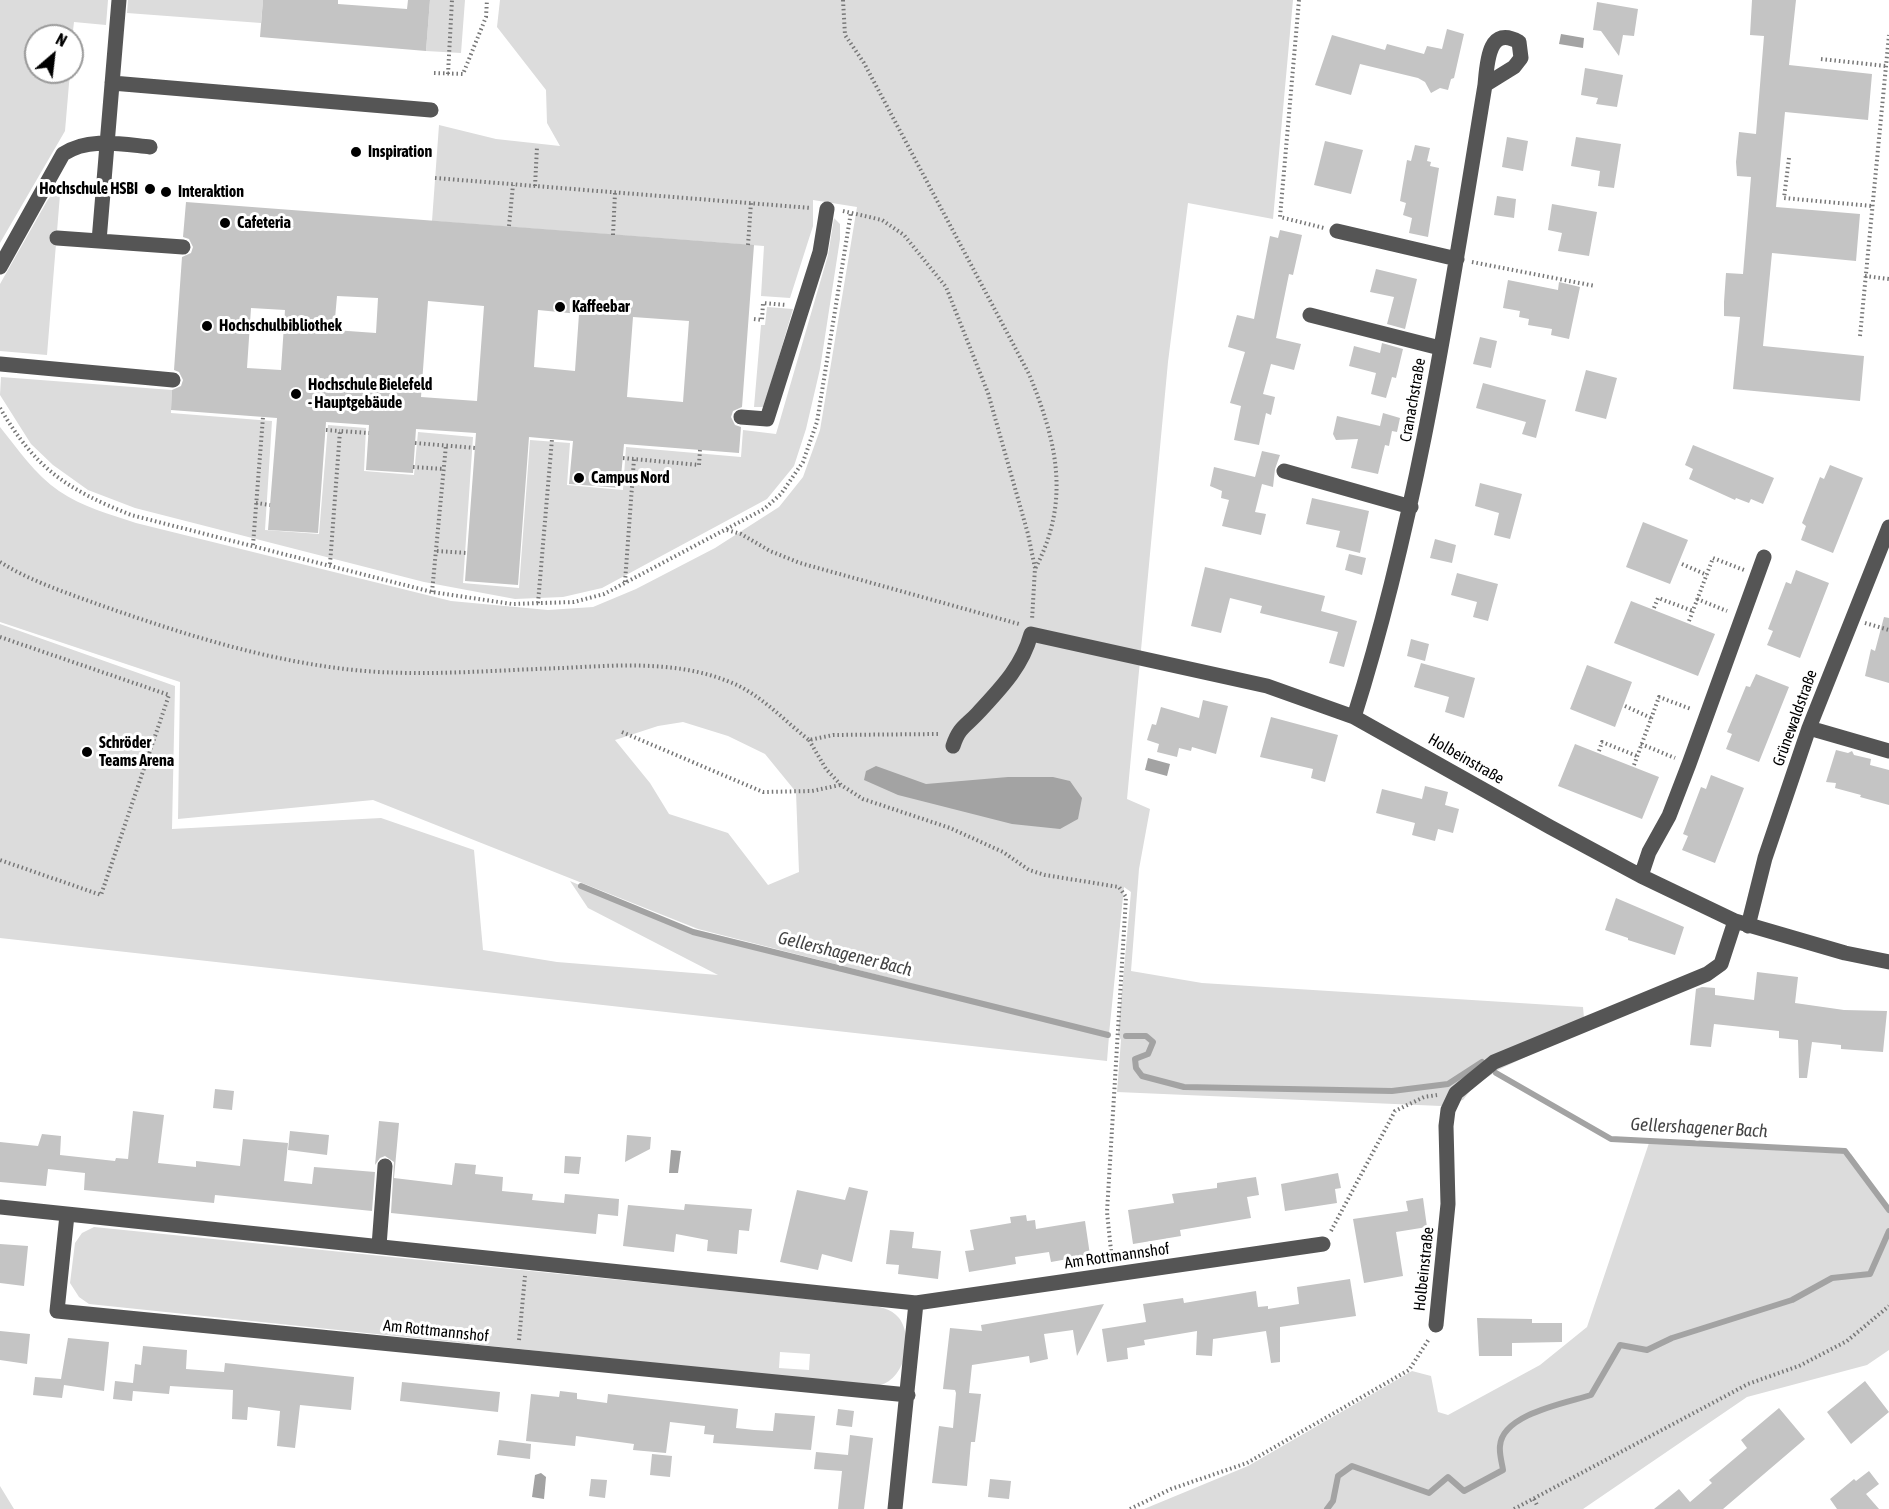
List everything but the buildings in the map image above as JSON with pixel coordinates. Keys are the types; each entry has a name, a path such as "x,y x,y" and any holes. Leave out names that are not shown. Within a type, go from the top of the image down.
{"street":[{"path":"99,241 119,0"},
{"path":"112,83 431,110"},
{"name":"Cranachstraße","path":"1354,717 1381,632 1411,507 1457,259 1485,85"},
{"path":"0,267 63,154 74,147 107,143 150,147"},
{"path":"741,417 767,419 820,252 827,209"},
{"path":"1336,231 1457,259"},
{"path":"57,238 183,247"},
{"path":"1310,315 1440,348"},
{"path":"0,364 173,380"},
{"path":"1284,471 1411,507"},
{"name":"Grünewaldstraße","path":"1742,923 1809,728 1889,527"},
{"path":"1641,876 1649,852 1669,816 1764,557"},
{"path":"953,746 958,730 974,717 1018,668 1031,634"},
{"name":"Holbeinstraße","path":"1031,634 1267,686 1354,717 1641,876 1742,923 1845,953 1889,962"},
{"path":"1809,728 1889,751"},
{"path":"1456,1093 1494,1062 1707,974 1721,964 1742,923"},
{"name":"Holbeinstraße","path":"1436,1325 1448,1204 1446,1126 1448,1110 1456,1093"},
{"path":"379,1246 385,1166"},
{"name":"Am Rottmannshof","path":"0,1207 526,1260 916,1303 1323,1244"},
{"name":"Am Rottmannshof","path":"67,1215 57,1311 908,1395"},
{"path":"895,1509 916,1303"}],"path":[{"path":"448,74 452,0"},
{"path":"434,74 463,74 486,17 487,0"},
{"path":"843,0 845,35 864,63 1029,374 1043,409 1056,458 1058,496 1048,544 1035,570"},
{"path":"1299,0 1280,217 1336,231"},
{"path":"1860,336 1889,34"},
{"path":"1821,59 1886,66"},
{"path":"535,186 537,147"},
{"path":"1789,158 1784,198 1872,206"},
{"path":"435,178 827,209 882,220 904,235 946,287 988,393 1028,534 1035,570 1031,634"},
{"path":"509,226 513,184"},
{"path":"613,234 615,193"},
{"path":"748,245 751,203"},
{"path":"1457,259 1595,285"},
{"path":"1865,276 1889,279"},
{"path":"754,319 762,320 764,303 803,306"},
{"path":"0,408 20,442 51,474 90,498 131,515 330,564 432,592 512,604 574,602 604,594 625,582 634,459"},
{"path":"253,545 263,417"},
{"path":"326,430 369,433"},
{"path":"330,564 340,431"},
{"path":"538,603 552,439"},
{"path":"415,443 475,447"},
{"path":"432,592 446,445"},
{"path":"623,458 699,465 700,450"},
{"path":"413,467 444,469"},
{"path":"256,503 270,505"},
{"path":"727,530 741,534 770,551 800,563 1017,622 1031,634"},
{"path":"437,551 467,554"},
{"path":"1689,621 1713,558 1758,575"},
{"path":"0,562 83,598 245,652 355,670 442,672 617,664 647,665 705,673 749,692 809,740 816,756 841,785 863,799 950,828 1003,852 1029,870 1045,875 1119,886 1126,897 1107,1212 1114,1275"},
{"path":"1682,564 1707,574"},
{"path":"1654,608 1658,598 1693,611"},
{"path":"1697,599 1742,617"},
{"path":"1853,619 1889,630"},
{"path":"0,637 169,695 101,895 0,860"},
{"path":"1634,765 1659,697 1707,715"},
{"path":"1625,706 1651,718"},
{"path":"809,740 833,735 911,736 958,730"},
{"path":"622,732 763,792 812,791 841,785"},
{"path":"1599,752 1602,742 1637,756"},
{"path":"1641,744 1689,764"},
{"path":"1323,1244 1395,1111 1424,1097 1456,1093"},
{"path":"518,1358 526,1260"},
{"path":"1514,1509 1748,1384 1799,1366 1847,1341 1889,1306"},
{"path":"1130,1509 1171,1489 1247,1463 1409,1370 1423,1351 1436,1325"},
{"path":"1534,1499 1537,1505"}],"shaded area":[{"path":"0,0 108,0 106,25 74,22 74,24 24,24 24,84 69,84 65,131 0,243"},
{"path":"128,0 263,0 261,23 127,13"},
{"path":"430,0 465,0 461,53 426,51"},
{"name":"Campus Nord","path":"500,0 1293,0 1273,219 1188,203 1168,362 1127,799 1150,809 1139,869 1131,971 1202,983 1583,1007 1585,1029 1498,1070 1473,1087 1463,1100 1441,1106 1117,1092 1121,1040 1118,1034 1131,892 1124,887 1109,1034 698,929 373,800 178,819 180,682 0,622 0,427 50,485 68,497 106,513 136,523 451,601 548,610 593,607 636,589 715,548 779,507 803,477 820,430 857,207 813,200 813,226 790,298 761,296 764,246 432,221 439,125 496,139 560,146 547,123 546,90 497,27","holes":["683,722 728,736 765,754 796,792 799,872 768,885 728,833 669,814 650,783 615,740 658,726"]},
{"path":"1561,34 1584,38 1583,48 1559,44"},
{"path":"61,182 47,355 0,351 0,284 47,201"},
{"path":"834,218 840,224 840,239 820,369 806,429 794,466 767,499 602,588 563,597 515,599 424,582 135,508 88,490 53,465 31,444 0,395 1,377 172,390 171,413 272,421 265,530 319,534 328,425 366,428 364,471 414,475 418,432 473,437 463,583 519,588 530,440 570,443 567,485 623,490 626,447 741,457 743,430 776,434 828,255"},
{"path":"767,307 793,309 764,407 754,407 761,325 765,325"},
{"path":"0,624 175,686 172,829 381,818 474,850 483,950 557,962 718,975 588,908 570,881 693,934 1109,1036 1107,1061 0,938"},
{"path":"1148,758 1170,764 1167,776 1145,770"},
{"path":"876,766 926,784 1008,777 1053,777 1070,781 1082,798 1078,819 1060,829 1012,824 898,795 864,780 866,771"},
{"path":"1649,1143 1851,1154 1889,1207 1889,1350 1867,1365 1747,1397 1583,1509 1144,1509 1248,1466 1412,1371 1431,1376 1438,1412 1448,1415 1540,1365 1587,1327"},
{"path":"671,1150 681,1151 678,1173 669,1173"},
{"path":"94,1227 868,1305 889,1310 899,1318 904,1327 906,1348 904,1360 893,1378 884,1384 874,1386 89,1304 79,1297 70,1283 75,1243 82,1233","holes":["780,1352 810,1354 809,1370 779,1368"]},
{"path":"541,1473 546,1477 544,1499 532,1497 535,1475"},
{"path":"0,1486 14,1509 0,1509"}],"waterway":[{"name":"Gellershagener Bach","path":"581,886 693,932 1108,1035"},
{"name":"Gellershagener Bach","path":"1126,1036 1146,1036 1153,1042 1148,1054 1135,1059 1136,1068 1142,1076 1184,1087 1392,1091 1448,1084 1482,1062"},
{"name":"Gellershagener Bach","path":"1496,1073 1611,1139 1845,1151 1889,1210"},
{"path":"1327,1509 1333,1501 1338,1476 1352,1466 1429,1493 1448,1477 1464,1491 1503,1470 1500,1446 1503,1435 1512,1426 1523,1418 1552,1406 1591,1395 1620,1345 1647,1350 1672,1338 1792,1300 1832,1278 1870,1274 1889,1231"}],"place":[{"name":"Inspiration","path":"356,152"},
{"name":"Hochschule HSBI","path":"150,189"},
{"name":"Interaktion","path":"166,192"},
{"name":"Cafeteria","path":"225,223"},
{"name":"Kaffeebar","path":"560,307"},
{"name":"Hochschulbibliothek","path":"207,326"},
{"name":"Hochschule Bielefeld - Hauptgebäude","path":"296,394"},
{"name":"Campus Nord","path":"579,478"},
{"name":"Schröder Teams Arena","path":"87,752"}]}
